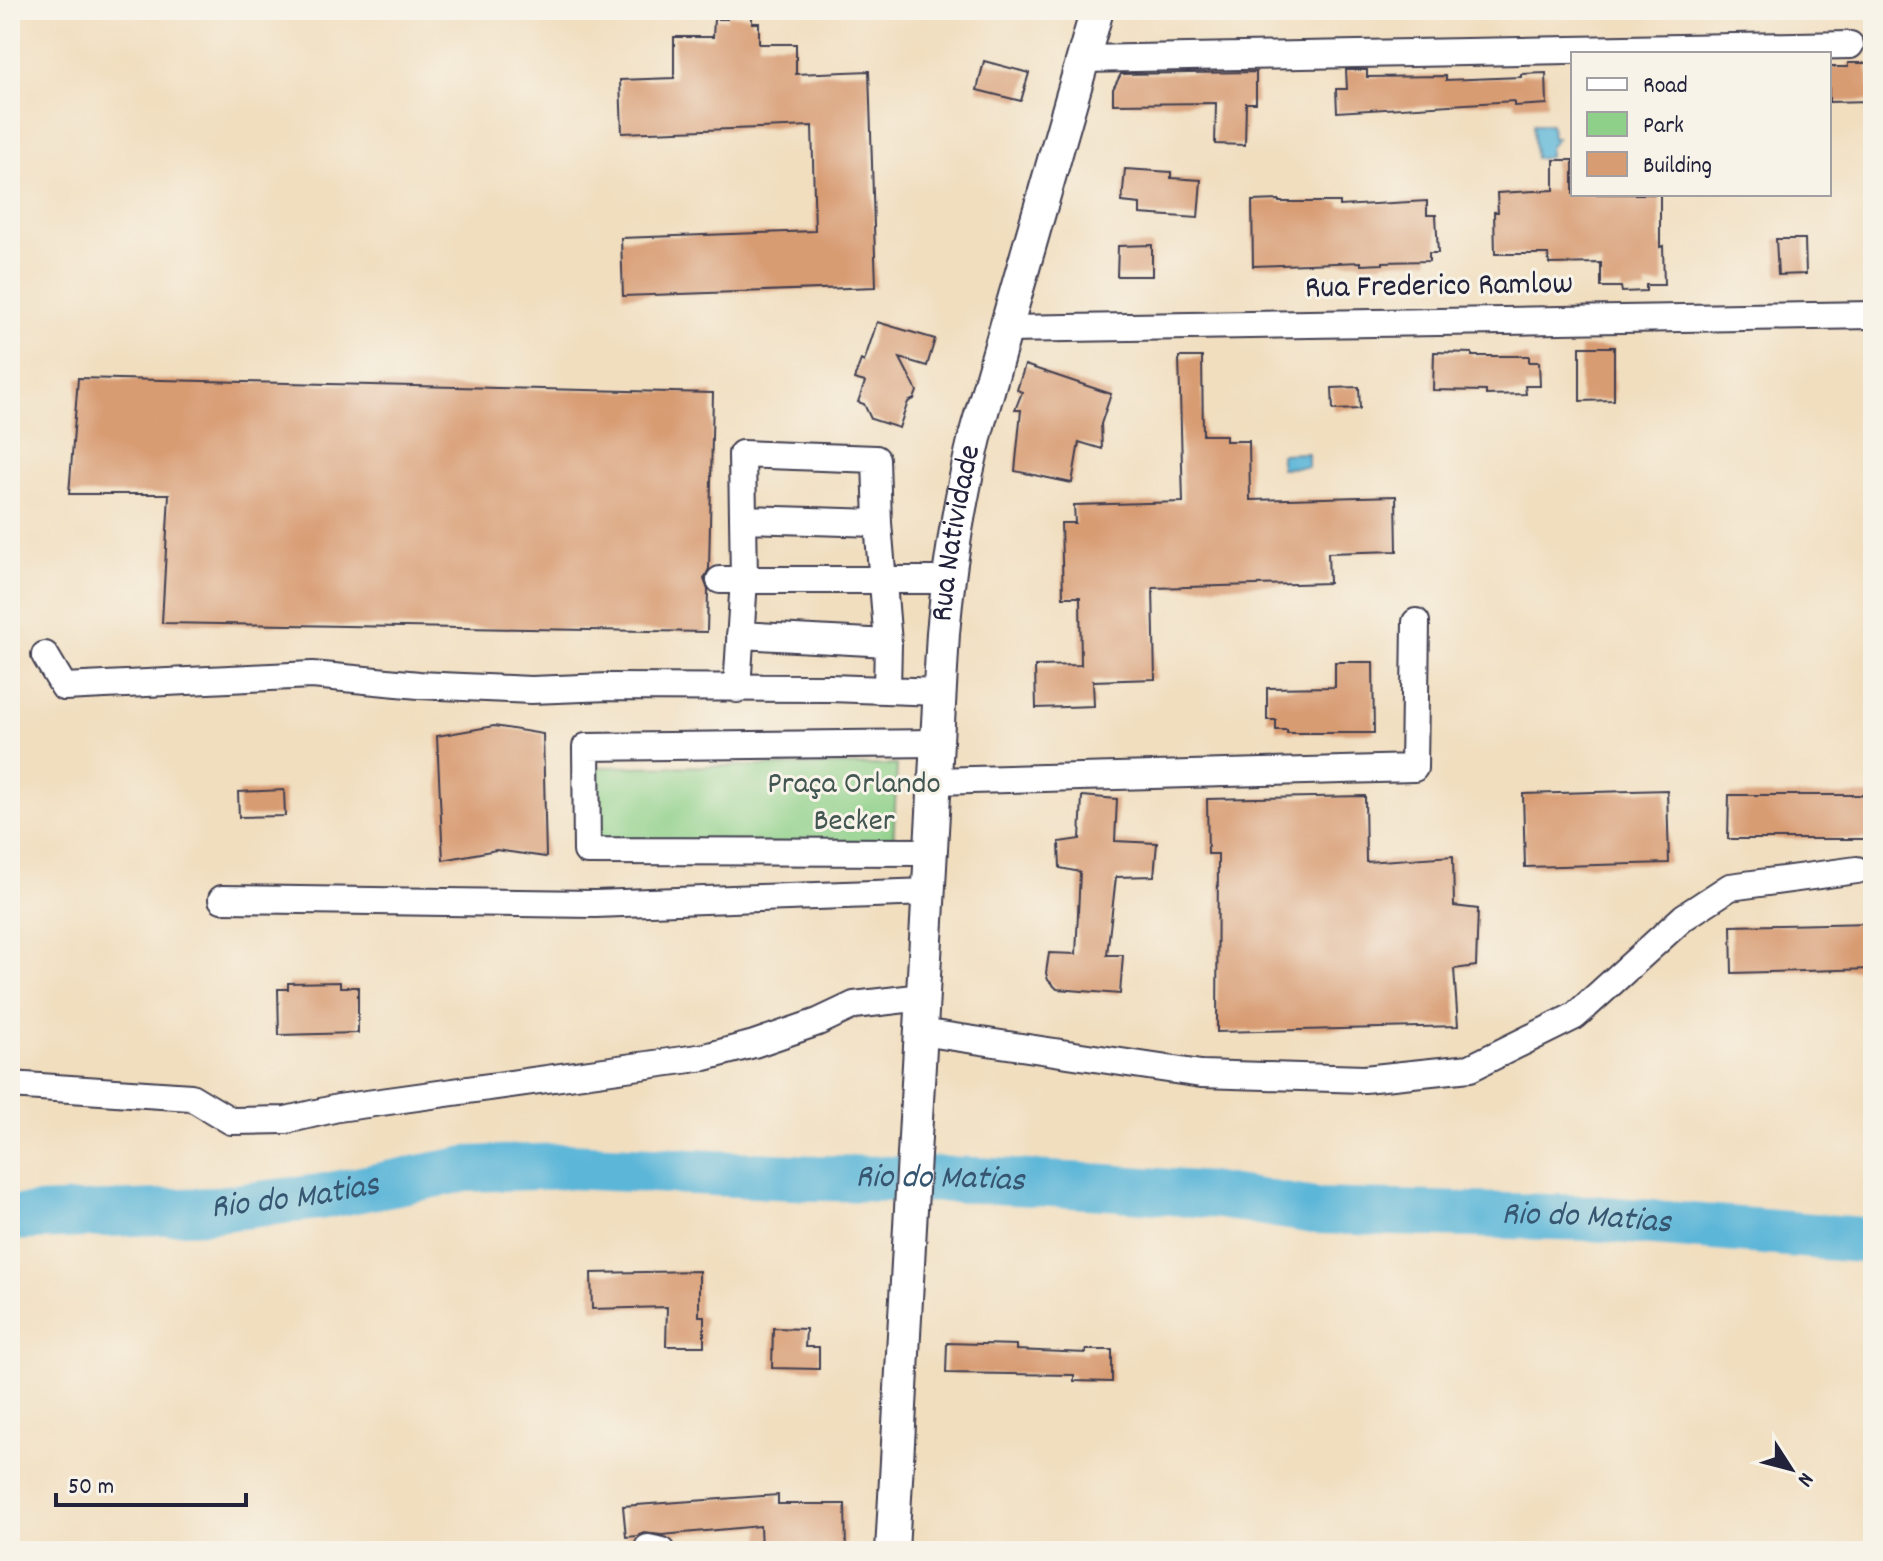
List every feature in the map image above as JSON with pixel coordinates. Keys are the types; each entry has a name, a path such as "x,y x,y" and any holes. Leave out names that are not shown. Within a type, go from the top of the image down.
{"main road":[{"name":"Rua Natividade","path":"892,1551 939,692 948,580 961,493 1097,10"}],"street":[{"path":"1082,59 1850,45"},
{"name":"Rua Frederico Ramlow","path":"1005,329 1873,315"},
{"path":"737,689 740,635 732,580 745,519 742,454 876,459 888,643 887,689"},
{"path":"745,519 878,523"},
{"path":"732,580 948,580"},
{"path":"935,781 1414,768 1416,622"},
{"path":"740,635 888,643"},
{"path":"45,655 64,687 312,675 419,685 531,690 609,687 939,692"},
{"path":"931,852 587,851 586,747 937,743"},
{"path":"921,1032 1201,1074 1364,1079 1470,1068 1575,1016 1684,917 1730,887 1857,870"},
{"path":"222,899 595,904 929,892"},
{"path":"10,1085 191,1097 231,1121 286,1120 338,1108 705,1057 818,1022 854,1005 923,997"}],"green space":[{"name":"Praça Orlando Becker","path":"897,765 893,846 597,841 597,767"}],"water":[{"path":"1533,124 1551,124 1552,138 1557,138 1549,148 1549,157 1535,158"},
{"path":"1308,453 1308,467 1281,468 1281,454"}],"building":[{"path":"727,15 752,16 752,23 759,23 759,44 796,44 796,74 869,71 876,287 623,296 621,238 815,231 812,126 622,133 620,80 674,78 674,37 713,37 714,19 727,19"},
{"path":"984,61 1029,73 1021,101 977,90"},
{"path":"1848,63 1868,63 1870,101 1831,102 1831,67 1848,67"},
{"path":"1346,70 1367,70 1367,77 1446,76 1446,80 1546,73 1547,104 1514,106 1514,101 1337,112 1336,89 1347,89"},
{"path":"1256,72 1256,103 1246,103 1245,145 1215,144 1216,103 1113,104 1113,89 1121,74"},
{"path":"1554,160 1571,160 1571,196 1660,196 1664,285 1646,285 1646,291 1622,292 1621,287 1601,287 1601,263 1549,264 1548,254 1495,254 1497,193 1554,190"},
{"path":"1125,169 1171,172 1171,178 1201,180 1198,218 1140,214 1140,204 1122,202"},
{"path":"1252,201 1340,202 1340,206 1427,201 1427,215 1436,215 1438,253 1429,253 1429,261 1253,266"},
{"path":"1776,239 1805,239 1806,274 1778,275"},
{"path":"1152,245 1152,276 1117,276 1118,246"},
{"path":"877,322 935,339 927,366 900,358 917,391 914,399 908,402 899,428 871,419 864,404 858,402 865,382 854,379 861,360 864,362"},
{"path":"1580,347 1614,347 1614,400 1580,401"},
{"path":"1434,352 1529,356 1529,362 1539,362 1540,386 1525,386 1526,394 1486,395 1486,391 1433,390"},
{"path":"1179,357 1202,357 1203,435 1226,435 1226,441 1249,441 1250,500 1396,496 1397,551 1328,553 1329,583 1153,588 1155,679 1093,681 1094,706 1036,708 1035,666 1081,665 1080,597 1063,597 1061,523 1075,523 1074,505 1183,502"},
{"path":"1025,365 1111,394 1101,424 1102,449 1079,442 1072,483 1015,471 1021,410 1015,410 1022,392 1017,390"},
{"path":"78,378 713,393 709,569 704,579 708,590 707,632 162,623 169,494 69,494"},
{"path":"1359,387 1360,409 1333,410 1332,388"},
{"path":"1335,662 1373,662 1374,733 1287,733 1287,730 1276,730 1276,720 1267,720 1267,688 1335,687"},
{"path":"494,726 543,734 546,857 496,850 443,860 437,736"},
{"path":"284,790 285,816 239,817 238,792"},
{"path":"1667,790 1669,863 1525,867 1523,794"},
{"path":"1729,795 1873,795 1873,839 1728,839"},
{"path":"1082,796 1117,799 1115,841 1157,843 1154,876 1116,877 1107,955 1123,955 1120,994 1057,989 1046,973 1049,953 1076,954 1080,872 1060,868 1059,842 1080,839"},
{"path":"1365,796 1366,862 1453,856 1454,906 1478,909 1476,966 1454,969 1458,1026 1217,1032 1218,854 1208,854 1207,799"},
{"path":"1873,923 1873,969 1732,973 1731,926"},
{"path":"340,982 340,987 358,987 358,1033 279,1035 278,989 288,989 288,983"},
{"path":"699,1271 699,1316 704,1316 704,1346 666,1346 667,1307 592,1309 591,1273"},
{"path":"773,1328 806,1329 805,1347 819,1347 819,1369 772,1368"},
{"path":"947,1343 1016,1345 1016,1350 1086,1353 1086,1350 1112,1350 1112,1382 1074,1381 1074,1375 946,1373"},
{"path":"778,1495 778,1504 845,1504 846,1551 761,1551 760,1526 662,1535 644,1533 626,1537 623,1506"}],"waterway":[{"name":"Rio do Matias","path":"10,1218 208,1210 319,1197 466,1169 568,1166 1106,1187 1221,1196 1314,1211 1592,1218 1873,1241"}]}
